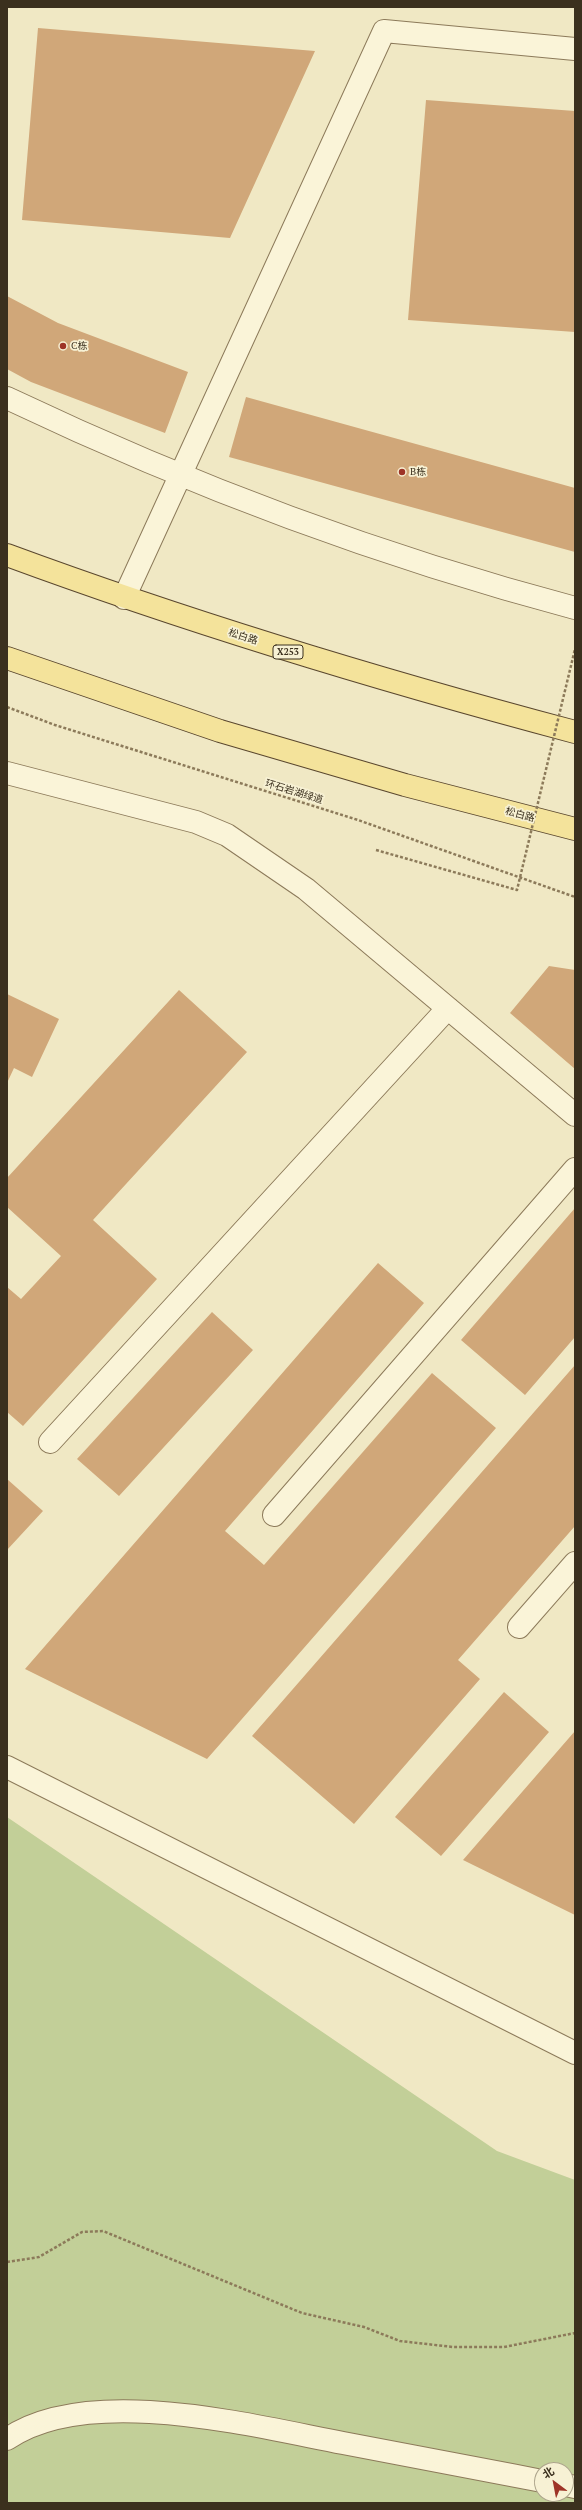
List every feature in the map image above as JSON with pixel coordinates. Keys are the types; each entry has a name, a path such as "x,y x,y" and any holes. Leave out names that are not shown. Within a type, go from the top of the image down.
{"main road":[{"name":"松白路","path":"7,555 124,598 268,646 401,685 575,732"},
{"name":"松白路","path":"7,658 220,731 405,785 575,829"}],"lane":[{"path":"124,598 384,31 575,49"},
{"path":"7,398 180,476 289,518 400,557 575,608"},
{"path":"7,773 196,822 227,835 306,889 575,1115"},
{"path":"50,1442 448,1008"},
{"path":"274,1515 575,1169"},
{"path":"519,1627 575,1563"},
{"path":"7,1767 575,2053"},
{"path":"7,2439 57,2416 128,2412 190,2414 534,2479"}],"path":[{"path":"376,850 517,890 575,649"},
{"name":"环石岩湖绿道","path":"7,708 55,725 358,820 575,897"},
{"path":"7,2262 39,2257 82,2232 103,2231 302,2313 364,2327 400,2341 452,2347 504,2347 575,2333"}],"green space":[{"path":"7,1817 497,2151 575,2180 575,2503 7,2503"}],"building":[{"path":"38,28 315,51 230,238 22,220"},
{"path":"426,100 575,111 575,332 408,320"},
{"name":"C栋","path":"7,296 58,323 188,372 165,433 31,382 7,369"},
{"name":"B栋","path":"246,397 575,488 575,552 229,457"},
{"path":"549,966 575,970 575,1069 510,1013"},
{"path":"179,990 247,1052 93,1220 157,1279 23,1426 7,1412 7,1287 21,1299 61,1256 7,1207 7,1178"},
{"path":"7,994 59,1019 32,1077 14,1068 7,1083"},
{"path":"575,1208 575,1337 525,1395 461,1340"},
{"path":"378,1263 424,1303 225,1531 264,1565 432,1373 496,1428 207,1759 25,1669"},
{"path":"212,1312 253,1350 119,1496 77,1459"},
{"path":"575,1365 575,1526 458,1660 480,1679 354,1824 252,1736"},
{"path":"7,1479 43,1511 7,1550"},
{"path":"504,1692 549,1732 441,1856 395,1817"},
{"path":"575,1731 575,1915 463,1860"}],"place":[{"name":"C栋","path":"63,346"},
{"name":"B栋","path":"402,472"}]}
